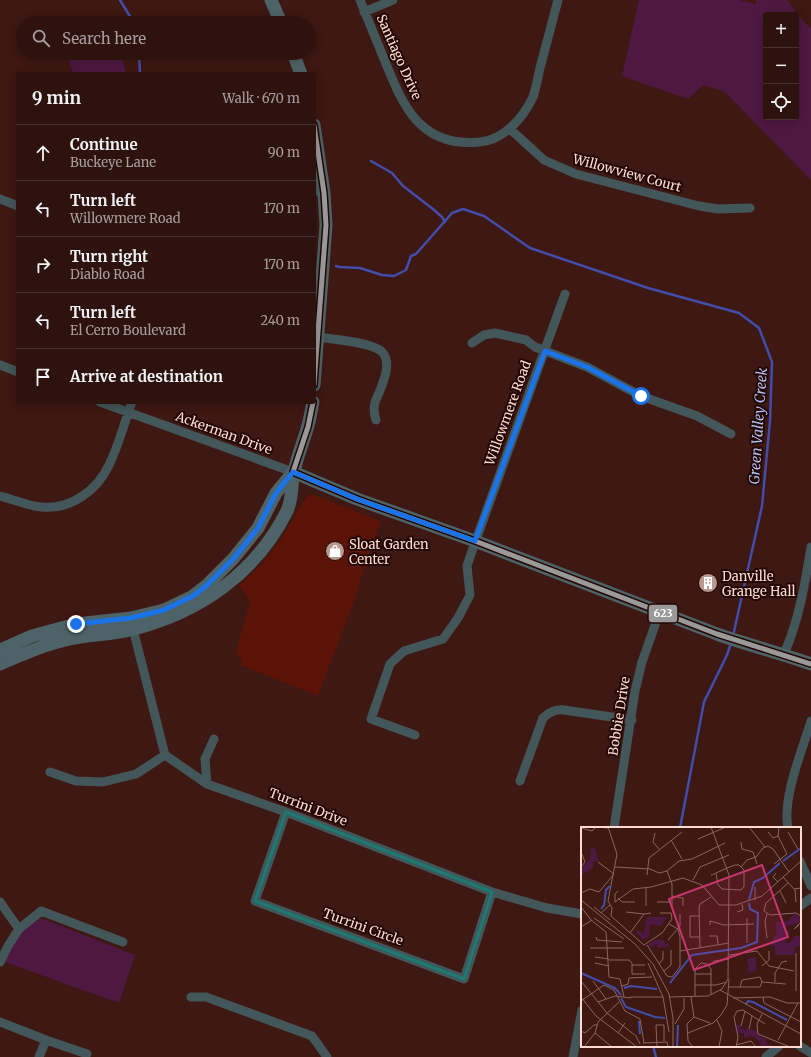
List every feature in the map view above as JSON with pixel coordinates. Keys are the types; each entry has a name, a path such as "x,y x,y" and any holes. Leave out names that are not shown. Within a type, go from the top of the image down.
{"street":[{"path":"271,0 278,16"},
{"name":"Santiago Drive","path":"360,0 398,94 418,122 434,135 452,142 484,142 510,129"},
{"path":"364,12 392,0"},
{"path":"510,129 524,112 533,96 558,0"},
{"path":"296,60 300,72"},
{"name":"Willowview Court","path":"510,129 544,160 576,174 699,206 718,209 750,208"},
{"path":"316,151 319,191 326,224 316,361"},
{"path":"0,200 16,205"},
{"name":"Willowmere Road","path":"415,735 371,719 390,664 404,651 443,639 458,618 470,594 467,566 565,294"},
{"path":"472,343 484,335 495,333 526,340 535,347 587,367 641,396 697,416 731,434"},
{"path":"318,337 357,342 382,351 387,365 383,384 374,408 376,420"},
{"path":"0,365 16,371"},
{"name":"Ackerman Drive","path":"106,404 293,472"},
{"path":"0,496 40,507 61,506 79,500 96,486 109,466 131,404"},
{"path":"0,664 36,649 79,637 132,624 175,616 192,608 221,589 249,565 272,534 287,510 291,497 293,472 308,427 312,404"},
{"path":"293,472 357,499 475,541 717,634 784,654 811,664"},
{"path":"784,654 797,620 811,547"},
{"name":"Bobbie Drive","path":"614,827 632,720 635,691 642,662 660,612"},
{"path":"0,650 32,636 76,624 132,624"},
{"path":"50,772 76,781 103,782 136,774 165,755 132,624"},
{"path":"520,781 543,718 550,712 557,709 632,720"},
{"path":"788,827 789,800 793,780 811,722"},
{"path":"207,784 205,759 214,739"},
{"name":"Turrini Drive","path":"165,755 207,784 286,812 492,892 547,908 581,914"},
{"name":"Turrini Circle","path":"286,812 255,900 464,979 492,892"},
{"path":"801,863 811,886"},
{"path":"801,905 811,898"},
{"path":"0,902 19,929"},
{"path":"0,962 19,929 41,911 124,942"},
{"path":"191,997 206,997 312,1036 327,1057"},
{"path":"573,1057 581,1015"},
{"path":"0,1022 87,1054"},
{"path":"39,1057 46,1040"},
{"path":"766,1057 778,1047"},
{"path":"801,1047 811,1053"}],"highlighted area":[{"path":"286,812 492,892 464,979 255,901"}],"shaded area":[{"path":"639,0 739,0 756,4 756,0 787,0 796,12 763,12 763,120 799,120 799,16 811,28 811,180 725,92 703,85 688,99 622,76"},
{"path":"68,60 123,60 126,72 73,72"},
{"path":"311,494 381,521 356,596 318,696 240,665 242,661 236,652 250,601 239,585 255,571 279,542 307,496"},
{"path":"38,917 135,955 119,1003 5,962 24,929"}],"waterway":[{"name":"Green Valley Creek","path":"120,0 130,16"},
{"name":"Green Valley Creek","path":"139,60 140,72"},
{"path":"371,161 392,173 403,186 433,209 445,222"},
{"name":"Green Valley Creek","path":"336,266 360,268 382,275 394,276 406,270 411,256 416,254 452,213 463,209 484,216 530,248 648,288 739,313 759,328 772,362 770,421 762,506 733,636"},
{"name":"Green Valley Creek","path":"680,827 704,702 727,655 731,643"},
{"name":"Green Valley Creek","path":"653,1047 656,1057"}],"transit line":[{"name":"623","path":"316,139 324,193 326,225 316,358"},
{"name":"623","path":"313,404 308,427 293,472 357,499 475,541 717,634 811,664"}],"place":[{"name":"Sloat Garden Center","path":"335,551"},
{"name":"Danville Grange Hall","path":"708,583"}],"route":[{"path":"76,624 131,618 164,610 193,596 206,586 234,558 258,528 276,493 293,472 357,499 475,541 545,351 587,367 641,396"}]}
